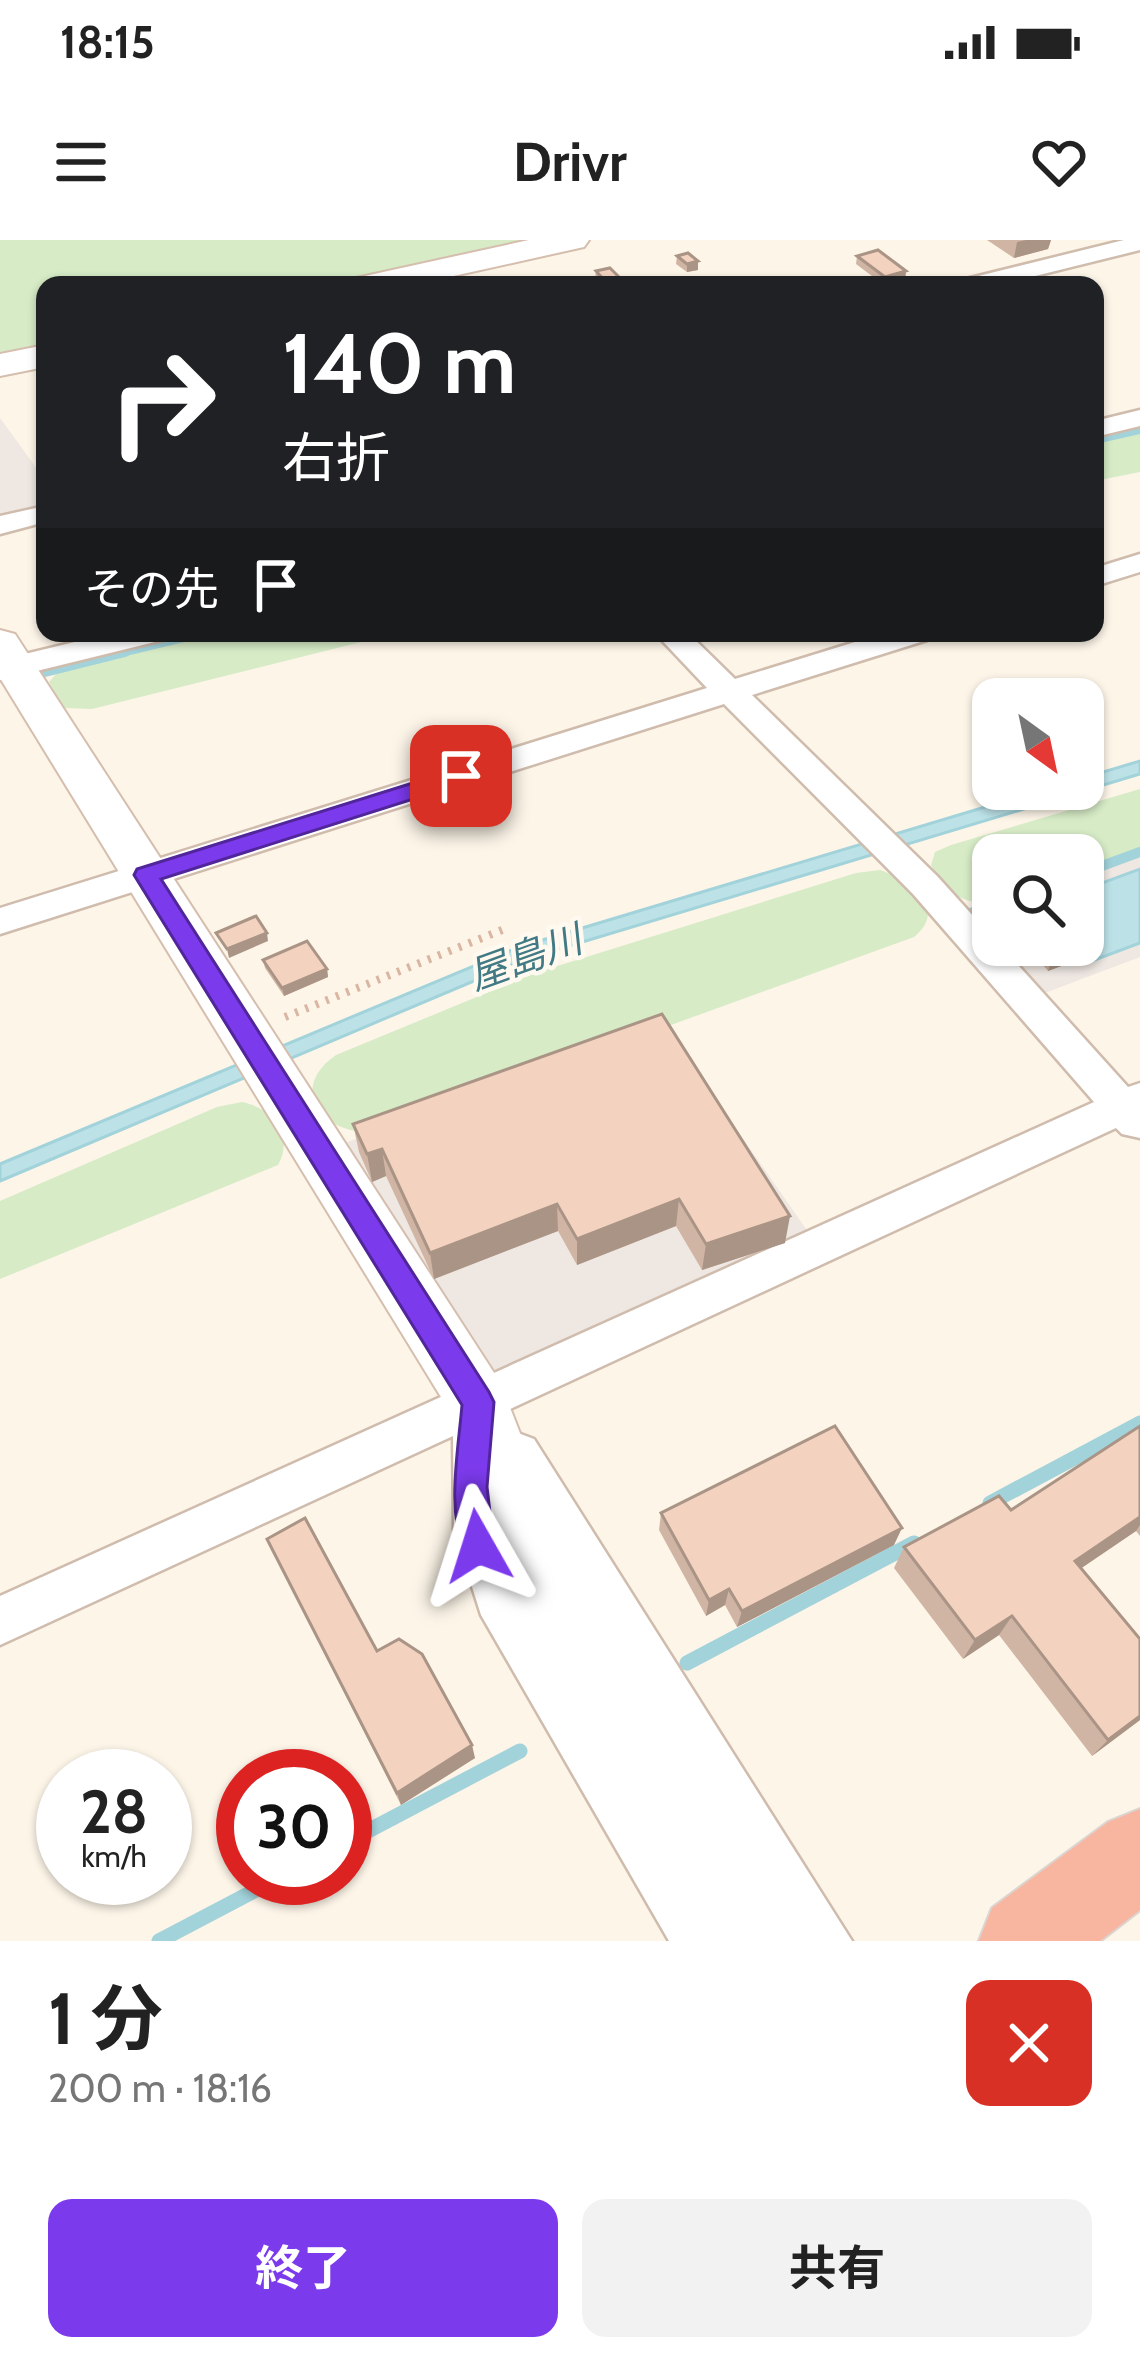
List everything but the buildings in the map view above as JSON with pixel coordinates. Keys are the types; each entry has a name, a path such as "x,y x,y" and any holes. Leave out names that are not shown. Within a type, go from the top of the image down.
{"highway":[{"path":"1024,1941 1140,1854"}],"street":[{"path":"409,276 573,240"},
{"path":"1008,276 1129,247"},
{"path":"0,365 36,358"},
{"path":"1104,427 1140,418"},
{"path":"0,525 36,516"},
{"path":"1104,574 1140,562"},
{"path":"103,642 5,660 478,1402 516,1451 825,1941"},
{"path":"0,1621 478,1402 1134,1111 868,827 680,642"},
{"path":"0,921 887,642"},
{"path":"478,1402 471,1492 478,1546 498,1598 700,1941"},
{"path":"478,1402 542,1575 762,1941"}],"path":[{"path":"257,1051 506,928"}],"shaded area":[{"path":"0,418 36,468 36,508 0,517"},
{"path":"1140,855 1140,957 1042,994 1017,966 1104,966 1104,868"},
{"path":"665,1027 811,1236 503,1376 488,1372 342,1144"}],"green space":[{"path":"0,240 528,240 362,276 36,276 36,347 0,355"},
{"path":"1140,433 1140,472 1104,479 1104,441"},
{"path":"181,642 361,642 92,709 64,708 49,682 57,673"},
{"path":"1140,789 1140,848 1104,861 1104,834 988,834 1069,810 1104,810 1104,800"},
{"path":"972,839 972,902 956,895 931,865 935,852"},
{"path":"880,870 903,881 927,906 924,927 914,937 378,1131 343,1128 318,1110 313,1083 336,1055 535,973 856,873"},
{"path":"242,1102 263,1110 278,1124 284,1143 278,1165 0,1279 0,1201 217,1107"}],"water":[{"path":"1140,761 1140,774 1104,785 1104,772"},
{"name":"屋島川","path":"975,810 1021,810 526,959 0,1181 0,1164 519,947"},
{"path":"1140,869 1140,943 1104,956 1104,882"}],"waterway":[{"path":"1104,438 1140,430"},
{"path":"113,655 167,642"},
{"path":"113,655 125,652"},
{"path":"45,672 113,655"},
{"path":"1104,865 1140,852"},
{"path":"968,914 972,913"},
{"path":"990,1503 1140,1423"},
{"path":"687,1663 914,1543"},
{"path":"372,1829 520,1751"},
{"path":"159,1941 228,1905"}],"route":[{"path":"461,776 146,875 478,1402 471,1487 478,1546"}]}
